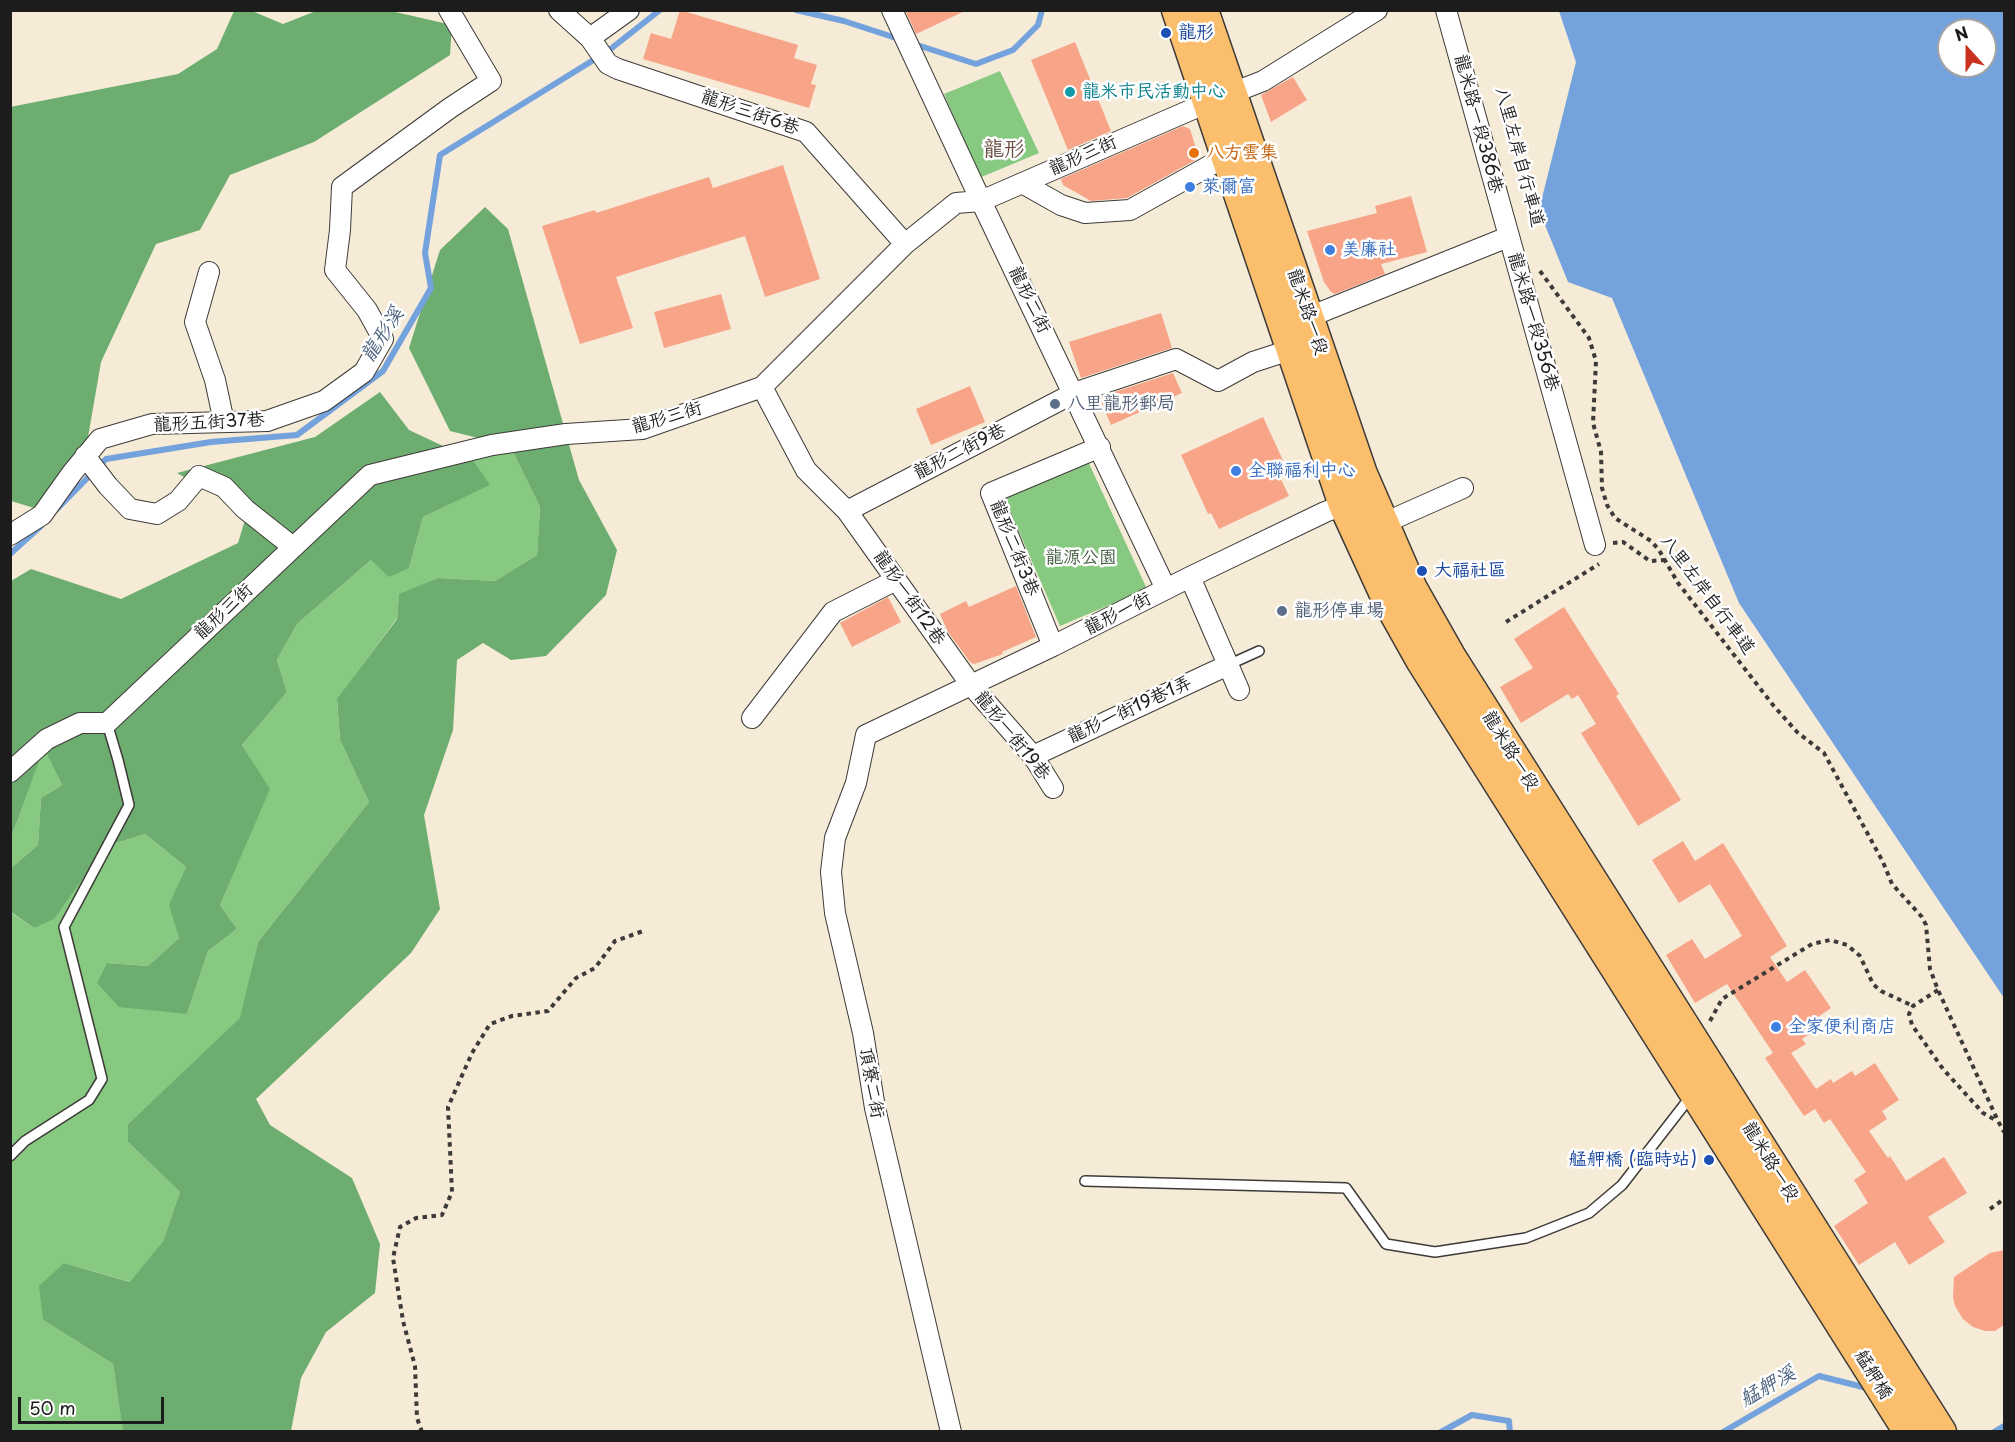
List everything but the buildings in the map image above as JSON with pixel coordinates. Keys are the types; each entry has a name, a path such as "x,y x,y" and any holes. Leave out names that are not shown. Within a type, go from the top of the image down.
{"main road":[{"name":"龍米路一段","path":"1177,10 1220,97 1308,317 1374,572 1421,660 1838,1317"},
{"name":"龍米路一段","path":"1203,10 1220,97 1227,156 1293,349 1357,500 1382,524 1412,589 1450,656 1941,1431"},
{"name":"艋舺橋","path":"1838,1317 1909,1431"}],"street":[{"name":"龍形五街37巷","path":"10,535 42,515 100,439 152,424 267,422 324,401 364,372 383,339 367,310 335,270 342,187 491,81 449,10"},
{"name":"龍形三街6巷","path":"559,10 592,42 608,64 618,69 806,132 905,244"},
{"path":"592,42 629,10"},
{"name":"龍形二街","path":"892,10 1166,589"},
{"path":"1220,97 1263,81 1377,10"},
{"name":"龍米路一段386巷","path":"1446,10 1508,237"},
{"name":"龍形三街","path":"107,723 370,475 492,445 566,434 642,429 762,387 905,244 956,203 981,201 1220,97"},
{"path":"1022,183 1061,205 1085,213 1130,210 1227,156"},
{"name":"龍米路一段356巷","path":"1308,317 1508,237 1582,491 1595,545"},
{"path":"209,272 195,322 215,380 224,422"},
{"name":"龍形二街9巷","path":"847,511 1074,393 1176,359 1218,381 1253,362 1293,349"},
{"name":"龍形一街12巷","path":"762,387 806,470 847,511 971,685"},
{"name":"龍形二街3巷","path":"1053,646 991,493 1100,447"},
{"path":"85,456 130,510 157,514 178,501 199,476 224,487 245,509 293,547"},
{"path":"1382,524 1462,488"},
{"name":"龍形一街","path":"866,735 1053,646 1190,577 1357,500"},
{"path":"1190,577 1239,690"},
{"path":"752,718 833,612 896,580"},
{"name":"龍形一街19巷1弄","path":"1033,756 1228,665"},
{"name":"龍形一街19巷","path":"971,685 1033,756 1053,788"},
{"path":"10,772 47,739 80,723 107,723"},
{"name":"頂寮二街","path":"866,735 856,783 835,838 831,872 835,913 863,1033 875,1108 951,1431"}],"lane":[{"path":"1228,665 1259,651"},
{"path":"10,1156 24,1141 90,1100 102,1079 64,927 129,804 107,723"},
{"path":"1085,1182 1346,1188 1386,1245 1435,1252 1526,1238 1589,1213 1622,1185 1695,1091"}],"path":[{"name":"八里左岸自行車道","path":"1536,265 1545,281 1589,338 1596,361 1593,423 1601,452 1602,488 1607,505 1615,518 1651,541 1666,560 1678,583 1773,705 1797,732 1824,753 1883,862 1892,884 1922,917 1926,925 1930,969 2004,1132"},
{"path":"1506,622 1600,563 1595,545 1623,542 1650,561 1666,560"},
{"path":"422,1431 417,1418 415,1366 403,1321 393,1258 400,1227 416,1218 442,1215 452,1192 448,1107 472,1053 490,1024 512,1016 548,1011 576,978 595,968 615,940 646,930"},
{"path":"1706,1027 1722,999 1812,944 1830,940 1847,945 1860,956 1873,984 1881,991 1913,1006"},
{"path":"1938,990 1913,1006 1909,1014 1912,1025 1943,1069 1983,1113 1998,1121"},
{"path":"1990,1209 2004,1199"}],"green space":[{"path":"234,11 252,11 283,24 316,11 391,11 452,25 450,55 314,142 230,175 200,230 156,244 101,362 87,443 34,508 11,501 10,107 178,74 217,49"},
{"path":"1000,71 1039,153 979,178 944,94"},
{"path":"485,207 508,229 579,480 617,550 606,595 546,656 511,660 483,643 457,660 453,730 424,815 440,909 411,953 256,1099 270,1125 352,1178 380,1244 375,1293 326,1332 301,1378 291,1431 123,1432 113,1364 43,1320 39,1286 64,1263 130,1282 163,1241 180,1192 128,1142 128,1124 240,1018 258,942 369,802 340,740 337,699 397,619 399,594 438,578 495,581 537,555 540,507 510,446 450,431 409,348 440,250"},
{"path":"380,392 409,430 473,460 490,485 423,517 409,568 389,577 371,560 297,624 277,660 287,692 242,745 270,789 220,905 237,929 208,951 187,1014 119,1007 97,983 107,963 148,966 179,938 169,905 186,867 145,834 106,846 54,919 34,928 11,912 11,868 38,845 41,798 62,785 44,748 11,838 11,581 31,569 121,599 238,543 247,513 177,473 315,437"},
{"path":"510,446 540,507 537,555 495,581 438,578 399,595 397,618 337,700 340,740 369,802 258,942 241,1018 128,1124 128,1142 180,1192 163,1241 131,1282 64,1263 43,1320 113,1364 123,1431 11,1431 10,912 34,928 106,846 145,834 186,867 170,905 179,938 148,966 107,963 187,1014 208,951 237,929 220,905 269,789 242,745 287,692 277,660 297,624 371,560 409,568 423,517 489,485 473,460"},
{"name":"龍源公園","path":"1086,457 1147,589 1060,626 1004,497"},
{"path":"44,747 62,785 41,798 38,845 11,868 11,838"}],"water":[{"path":"1559,11 2004,11 2004,998 1739,603 1612,298 1568,282 1539,210 1576,62"}],"waterway":[{"name":"龍形溪","path":"56,510 106,459 211,442 297,435 383,371 431,288 425,253 440,155 608,51 660,10"},
{"name":"龍形溪","path":"796,10 844,21 902,40"},
{"name":"龍形溪","path":"911,43 976,64 1013,50 1038,25 1042,10"},
{"name":"龍形溪","path":"10,554 41,526"},
{"name":"艋舺溪","path":"1723,1432 1819,1376 1871,1389"},
{"name":"艋舺溪","path":"1441,1432 1472,1415 1509,1421 1510,1432"},
{"name":"艋舺溪","path":"1994,1432 2004,1426"}],"place":[{"name":"龍形","path":"1166,33"},
{"name":"龍米市民活動中心","path":"1070,92"},
{"name":"八方雲集","path":"1194,153"},
{"name":"萊爾富","path":"1190,187"},
{"name":"美廉社","path":"1330,250"},
{"name":"八里龍形郵局","path":"1055,404"},
{"name":"全聯福利中心","path":"1236,471"},
{"name":"大福社區","path":"1422,571"},
{"name":"龍形停車場","path":"1282,611"},
{"name":"全家便利商店","path":"1776,1027"},
{"name":"艋舺橋 (臨時站)","path":"1709,1160"}],"district":[{"name":"龍形","path":"1004,150"}]}
